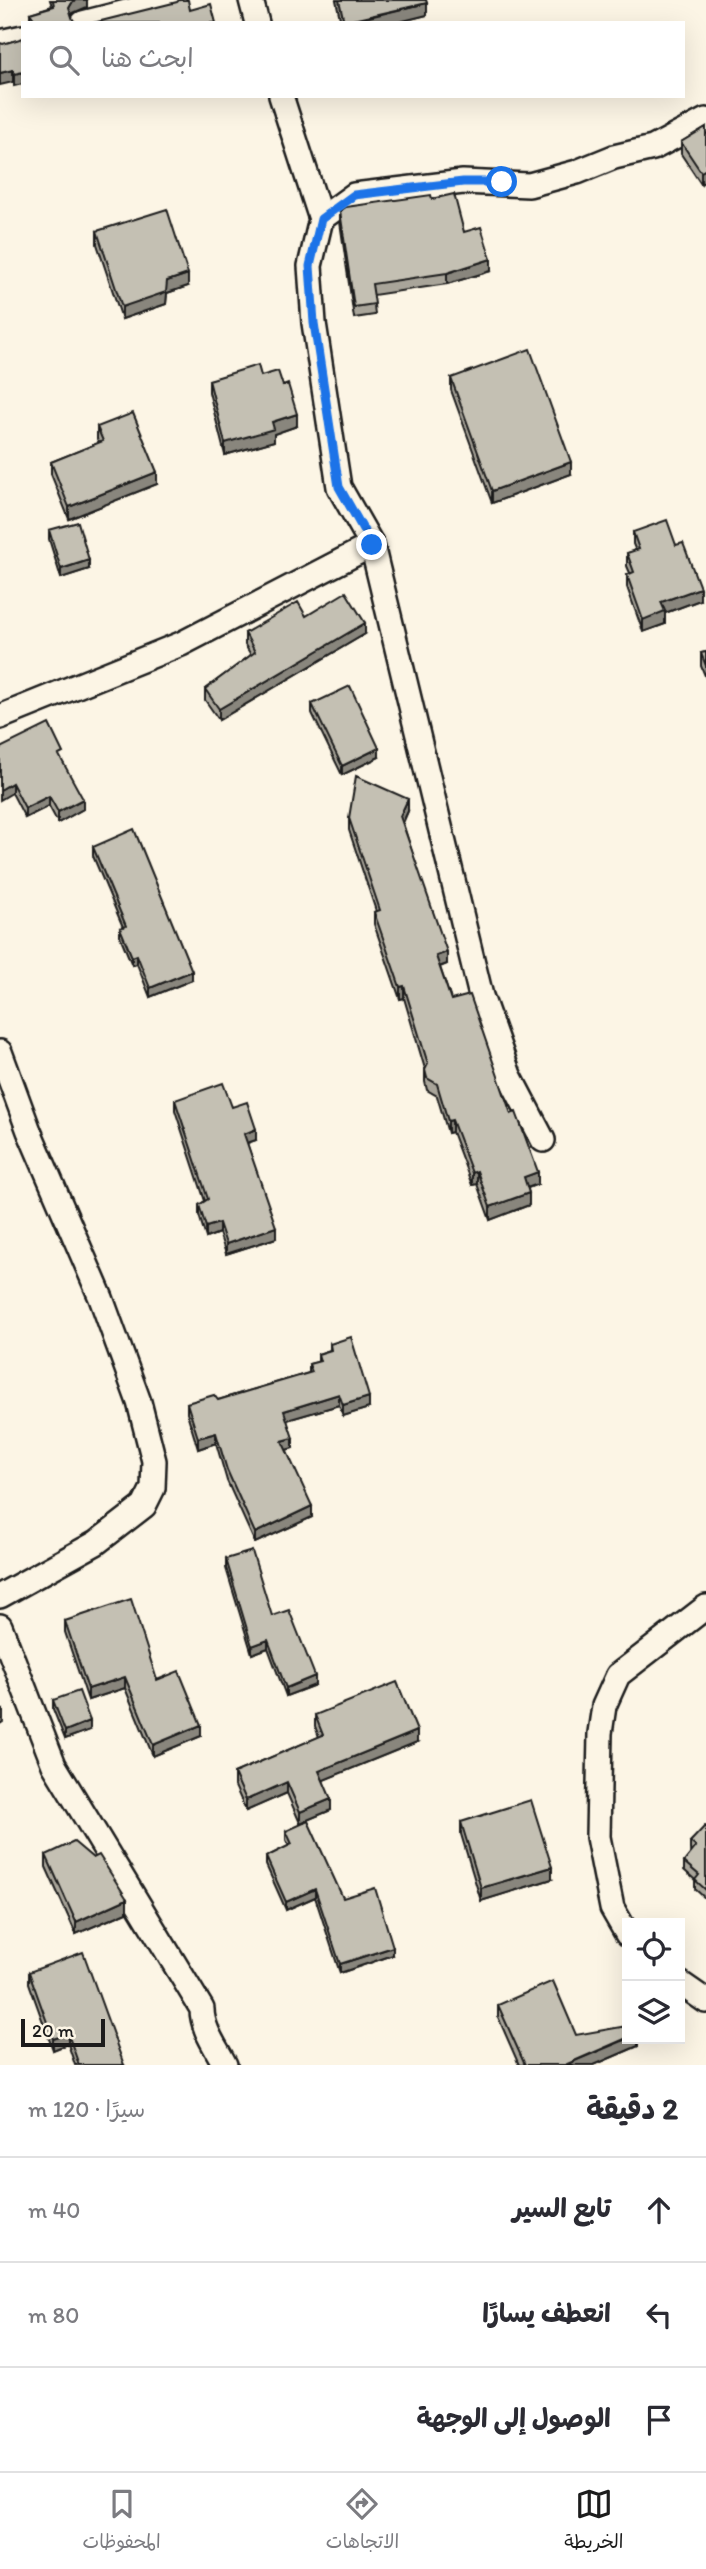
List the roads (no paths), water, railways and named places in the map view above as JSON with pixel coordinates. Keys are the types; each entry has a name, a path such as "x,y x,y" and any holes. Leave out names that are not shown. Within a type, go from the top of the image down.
{"street":[{"path":"91,21 174,0"},
{"path":"251,0 256,21"},
{"path":"0,43 21,38"},
{"path":"282,98 321,219 310,266 316,337 339,487 372,545 481,996 509,1075 543,1140"},
{"path":"321,219 354,195 463,182 529,185 565,176 614,157 653,148 706,120"},
{"path":"0,717 181,643 372,545"},
{"path":"0,1052 29,1131 101,1298 139,1402 154,1461 153,1488 144,1506 96,1543 0,1596"},
{"path":"622,1925 612,1908 598,1837 600,1733 604,1706 618,1675 706,1607"},
{"path":"0,1626 54,1765 202,2009 202,2024 211,2035 225,2065"},
{"path":"685,1986 706,2001"}]}
